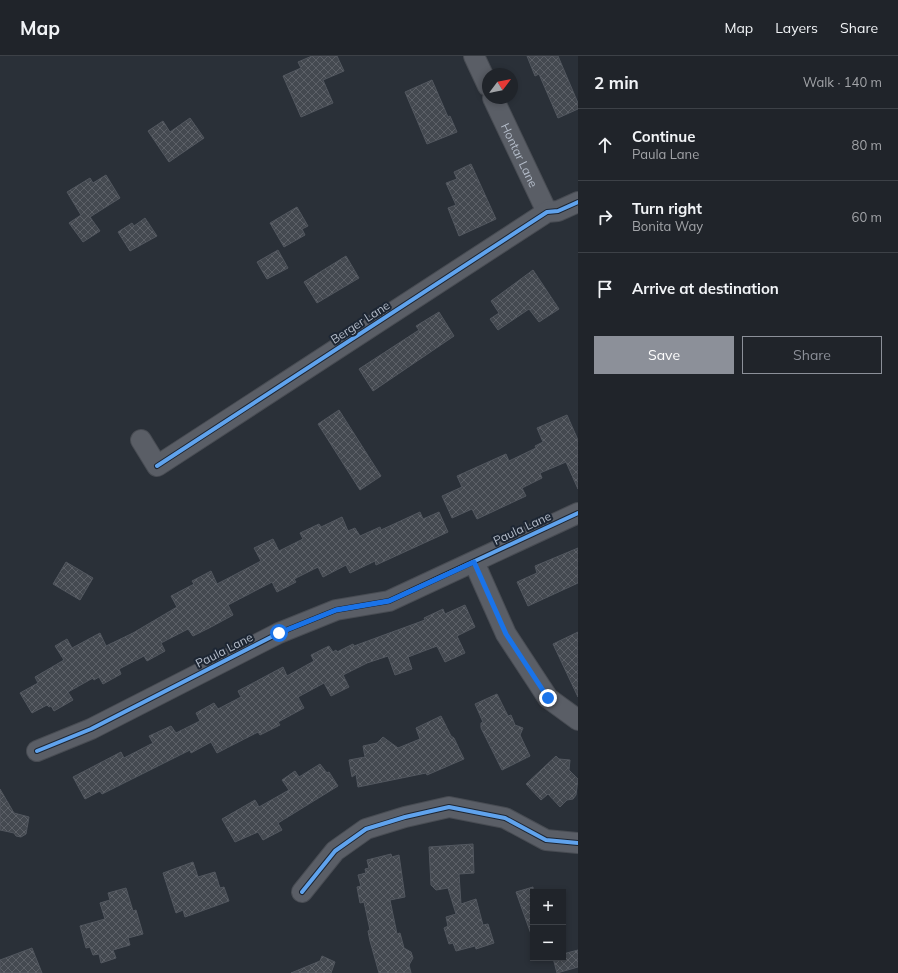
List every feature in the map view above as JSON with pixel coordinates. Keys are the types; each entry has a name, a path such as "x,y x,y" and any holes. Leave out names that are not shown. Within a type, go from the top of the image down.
{"street":[{"path":"474,56 482,73"},
{"name":"Hontar Lane","path":"496,104 547,212"},
{"name":"Berger Lane","path":"141,440 157,466 547,212 558,211 578,202"},
{"name":"Paula Lane","path":"36,752 91,729 279,633 336,610 389,601 578,513"},
{"path":"474,562 506,634 548,698 578,720"},
{"path":"302,892 335,850 366,829 405,817 450,807 505,818 546,840 578,843"}],"building":[{"path":"312,56 337,56 344,71 323,80 333,103 301,117 283,76 301,68 298,62"},
{"path":"527,56 558,56 578,103 578,109 558,118 539,74 535,76"},
{"path":"432,80 448,117 450,116 457,132 427,144 405,92"},
{"path":"190,118 204,138 169,162 148,131 163,121 170,132"},
{"path":"471,164 496,219 459,236 448,208 456,205 446,183 457,179 454,172"},
{"path":"106,175 120,198 90,217 100,231 83,242 69,223 81,215 67,192 90,178 93,183"},
{"path":"297,207 308,226 302,229 305,235 284,247 270,223"},
{"path":"145,218 157,236 130,251 118,232 132,223 134,226"},
{"path":"278,250 288,268 267,279 257,262"},
{"path":"346,256 359,278 317,303 304,282"},
{"path":"533,270 559,309 539,322 529,309 498,330 490,319 499,313 491,301"},
{"path":"439,312 454,336 373,391 359,369 419,330 416,326"},
{"path":"339,410 381,476 360,490 318,424"},
{"path":"567,415 578,440 578,489 566,462 540,473 542,478 522,488 526,496 477,519 472,509 452,518 442,496 462,487 457,476 506,454 509,461 536,448 535,446 543,442 537,428"},
{"path":"420,512 423,519 439,512 448,532 376,565 375,561 350,573 346,565 323,577 318,567 294,579 296,582 277,592 272,582 228,605 233,615 211,627 193,636 188,629 161,643 165,651 147,661 144,656 119,669 121,674 103,684 99,677 94,680 93,678 68,692 73,700 54,711 51,706 49,707 47,705 32,713 20,693 38,683 35,677 64,660 55,646 67,639 72,648 100,633 106,646 133,633 177,607 171,596 194,584 192,581 211,571 217,584 261,561 254,548 273,539 279,551 303,539 300,533 319,524 321,527 342,517 348,531 355,528 360,536 380,527 381,530"},
{"path":"578,548 578,583 528,606 517,582 537,573 535,566"},
{"path":"66,562 93,578 80,600 53,584"},
{"path":"465,605 475,627 457,636 465,653 445,662 437,646 408,657 412,669 395,675 388,656 367,663 343,675 349,687 331,696 324,683 298,697 304,708 278,722 280,725 260,735 258,732 217,753 211,742 191,753 190,750 102,794 100,791 85,799 73,777 121,752 124,758 153,743 149,736 171,726 176,733 200,721 196,713 214,703 218,709 241,697 238,691 283,667 287,676 314,661 311,655 329,646 333,652 336,650 337,652 353,644 354,646 425,620 424,618 443,609 445,614"},
{"path":"578,632 578,697 553,644"},
{"path":"497,694 508,716 511,715 515,725 523,728 520,735 530,756 502,770 481,728 481,723 483,722 475,704"},
{"path":"441,716 464,759 427,775 426,773 358,787 356,774 352,777 349,760 365,757 363,746 377,743 383,737 398,748 420,739 416,728"},
{"path":"556,756 559,759 570,760 569,770 578,779 576,795 573,799 567,800 560,807 548,794 541,800 526,784"},
{"path":"320,764 327,773 329,772 338,786 278,823 282,830 263,840 258,832 235,842 222,819 255,800 259,807 289,790 282,780 295,771 299,777"},
{"path":"0,789 14,813 29,817 26,834 21,837 16,836 14,833 0,830"},
{"path":"473,844 474,873 459,874 461,904 476,899 483,925 488,924 494,943 476,949 475,946 456,951 453,943 449,944 444,928 448,926 446,917 456,914 448,888 436,890 431,885 429,847"},
{"path":"391,854 392,857 399,855 405,897 390,900 397,934 400,933 404,948 411,952 413,958 409,965 411,973 379,973 370,941 368,931 370,930 364,902 360,903 357,887 361,886 358,875 366,873 365,869 369,868 367,860"},
{"path":"193,862 198,877 215,872 220,888 224,887 229,901 185,917 183,910 176,913 163,873"},
{"path":"533,887 533,889 530,889 530,931 516,892"},
{"path":"126,888 133,911 136,910 143,934 128,938 130,945 113,950 116,958 101,963 99,954 93,955 90,947 86,948 80,926 105,919 100,903 110,900 108,893"},
{"path":"32,948 42,973 0,973 0,960"},
{"path":"578,950 578,967 557,973 554,961 566,961 566,953"},
{"path":"322,956 335,962 331,973 291,973 320,961"}],"cycle path":[{"path":"157,466 547,212 558,211 578,202"},
{"path":"37,751 91,729 279,633 336,610 389,601 578,513"},
{"path":"302,892 335,851 366,829 405,817 449,807 505,818 546,840 578,843"}],"route":[{"path":"279,633 336,610 389,601 474,562 506,634 548,698"}]}
